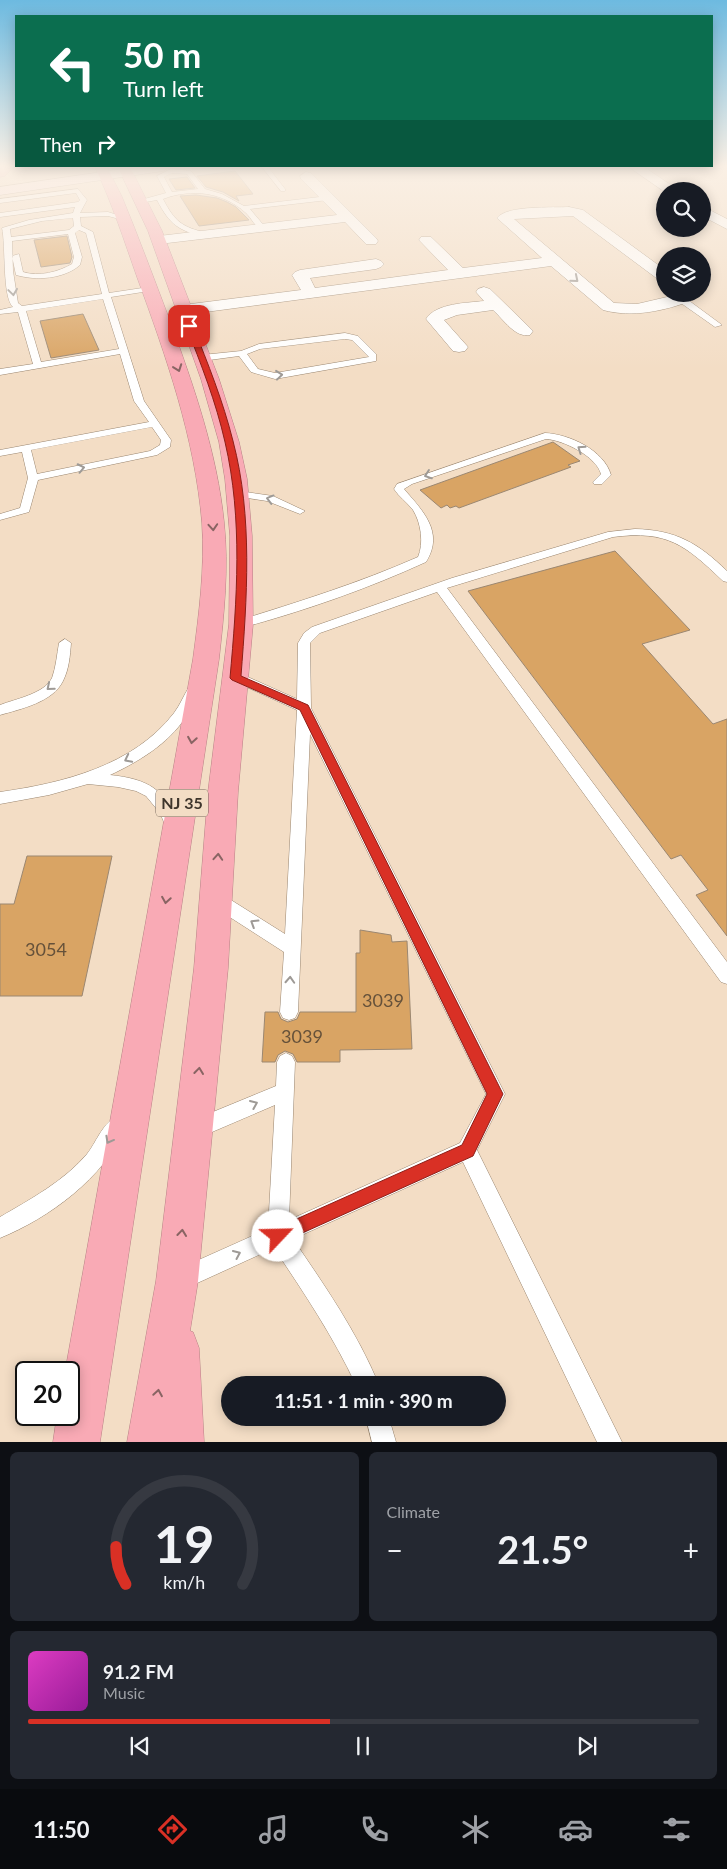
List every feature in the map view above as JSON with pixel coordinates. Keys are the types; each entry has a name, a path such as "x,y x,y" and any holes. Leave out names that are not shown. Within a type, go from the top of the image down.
{"highway":[{"name":"NJ 35","path":"76,1442 203,671 211,620 214,574 211,504 193,413 149,289 138,234"},
{"name":"NJ 35","path":"147,234 183,310 210,379 230,442 242,536 241,624 223,792 211,968 175,1290 150,1442"},
{"path":"175,1290 181,1442"}],"street":[{"path":"364,234 370,241"},
{"path":"523,234 609,307 615,309 636,308 660,302"},
{"path":"608,234 656,269"},
{"path":"426,240 498,304 524,331"},
{"path":"183,310 463,274 554,260"},
{"path":"312,294 300,275 376,264"},
{"path":"459,347 434,319 436,316 498,304"}],"lane":[{"path":"8,234 10,250 8,259 14,304 21,309 38,366"},
{"path":"9,238 39,234"},
{"path":"10,250 16,255 18,265 41,272 53,273 67,270 76,265 78,257 75,234"},
{"path":"33,478 152,453 165,447 166,440 139,400 106,295 90,234"},
{"path":"0,312 149,289"},
{"path":"691,302 718,325"},
{"path":"202,358 345,336 355,338 373,356 364,362 275,376 260,374 251,370 242,353"},
{"path":"0,372 124,351"},
{"path":"0,453 154,424"},
{"path":"241,624 310,603 385,576 422,559 428,546 422,517 417,508 399,489 408,482 545,436 560,438 570,442 600,463 606,471 606,475 598,482"},
{"path":"0,517 25,510 33,478 26,449"},
{"path":"238,494 269,498 300,511"},
{"path":"289,1012 304,708 304,643 308,636 316,630 440,587 612,534 634,530 677,539 698,551 727,578"},
{"path":"440,587 727,976"},
{"path":"0,710 35,697 54,685 58,679 65,643"},
{"path":"0,798 33,793 90,779 139,754 163,734 178,718 203,671"},
{"path":"175,1290 278,1236 467,1150 496,1094 304,708 236,678"},
{"path":"90,779 125,782 151,791 167,808 176,839"},
{"path":"215,899 292,948"},
{"path":"286,1062 278,1236 324,1303 349,1345 364,1376"},
{"path":"0,1228 64,1189 87,1169 104,1148 136,1080"},
{"path":"193,1130 285,1091"},
{"path":"467,1150 610,1442"},
{"path":"380,1426 384,1442"}],"building":[{"path":"67,236 72,257 70,263 41,267 34,240"},
{"path":"83,314 99,350 51,358 40,321"},
{"path":"553,442 580,461 568,465 571,467 459,508 456,506 450,508 447,505 441,508 420,490"},
{"path":"615,551 690,630 642,644 713,724 727,719 727,936 696,895 708,890 681,855 671,859 468,591"},
{"path":"27,856 112,856 82,996 0,996 0,904 14,904"},
{"path":"360,930 391,935 392,942 407,941 412,1049 340,1050 340,1062 297,1062 293,1054 285,1051 278,1055 275,1062 262,1062 265,1012 278,1012 281,1019 288,1022 297,1019 300,1012 356,1012 356,953 360,953"}],"route":[{"path":"189,326 210,379 230,442 236,479 242,536 242,600 236,678 304,708 496,1094 467,1150 278,1236"}]}
